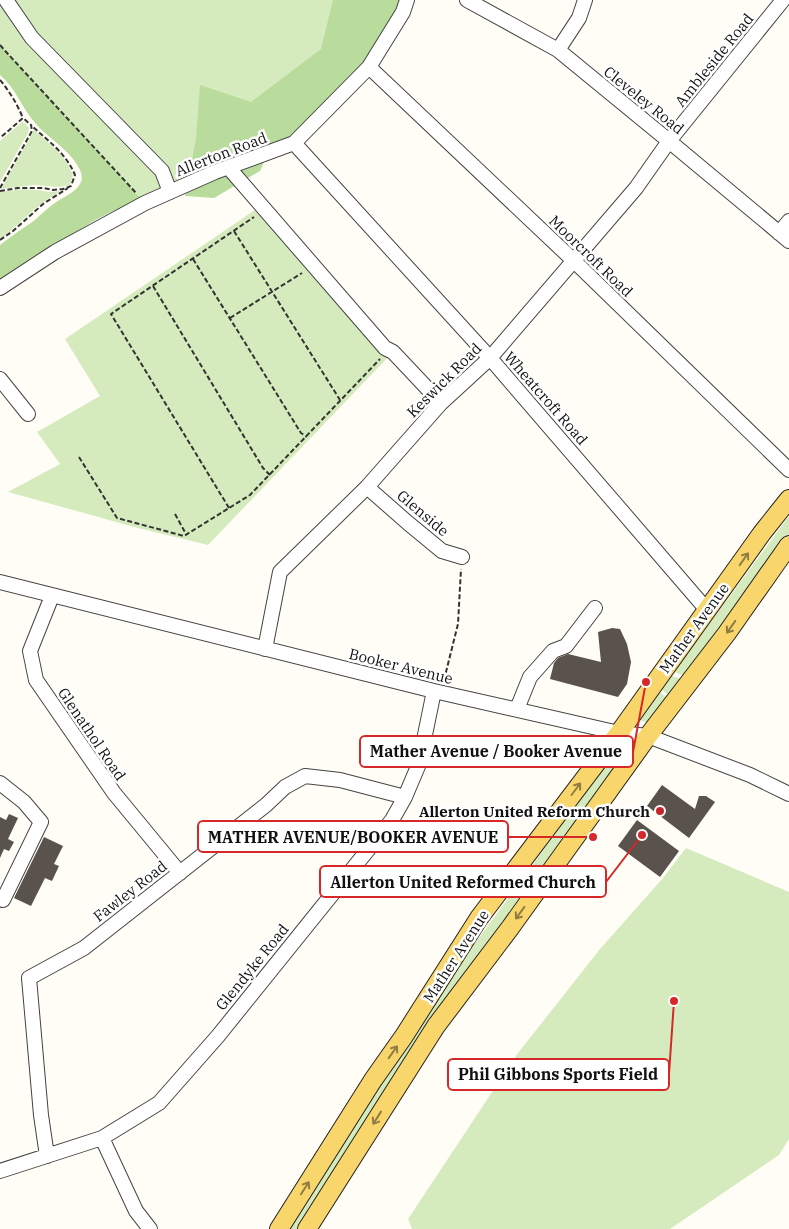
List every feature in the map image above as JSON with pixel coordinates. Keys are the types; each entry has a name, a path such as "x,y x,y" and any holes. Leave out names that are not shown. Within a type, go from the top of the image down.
{"main road":[{"name":"Mather Avenue","path":"279,1229 373,1080 404,1036 479,918 619,733 762,533 789,499"},
{"name":"Mather Avenue","path":"307,1229 436,1026 510,928 648,736 727,633 789,545"}],"street":[{"path":"6,0 32,38 162,171 170,192"},
{"name":"Allerton Road","path":"0,288 55,252 145,203 228,167 294,143 369,67 402,12 407,0"},
{"name":"Cleveley Road","path":"467,0 558,50 784,237"},
{"path":"558,50 579,18 585,0"},
{"name":"Ambleside Road","path":"669,141 783,0"},
{"name":"Moorcroft Road","path":"369,67 573,260 789,470"},
{"name":"Keswick Road","path":"265,649 280,572 367,487 441,403 490,358 636,188 669,141"},
{"name":"Wheatcroft Road","path":"294,143 490,358 707,610"},
{"path":"228,167 385,348 393,352 441,403"},
{"path":"784,237 789,221"},
{"path":"0,379 28,414"},
{"name":"Glenside","path":"367,487 442,551 462,557"},
{"name":"Booker Avenue","path":"0,582 438,692 619,733 648,736 750,775 789,794"},
{"name":"Glenathol Road","path":"52,596 30,651 36,680 114,793 180,873"},
{"path":"517,709 530,678 553,651 566,646 595,608"},
{"name":"Glendyke Road","path":"0,1170 102,1138 159,1103 166,1096 218,1036 392,820 405,797 419,764 438,692"},
{"name":"Fawley Road","path":"47,1156 41,1115 29,978 84,948 266,805 285,787 305,776 340,780 405,797"},
{"path":"0,783 24,802 41,822 3,900"},
{"path":"102,1138 136,1211 150,1229"}],"path":[{"path":"0,45 145,203"},
{"path":"0,80 18,107 22,118 61,151 75,175 72,186 43,204 0,240"},
{"path":"0,138 22,118"},
{"path":"0,190 32,131 31,125"},
{"path":"0,190 44,188 63,190 72,186"},
{"path":"229,508 111,314 264,210"},
{"path":"234,231 341,401"},
{"path":"193,259 301,433 307,436"},
{"path":"230,318 314,266"},
{"path":"153,286 263,468 270,475"},
{"path":"79,457 117,518 184,536 250,495 389,350"},
{"path":"175,514 186,534"},
{"path":"438,692 458,624 462,557"}],"green space":[{"path":"0,0 407,0 369,67 145,203 0,45"},
{"path":"333,0 407,0 369,67 294,143 268,153 260,171 214,198 185,196 196,139 200,85 251,102 321,49"},
{"path":"0,45 145,203 124,207 105,215 0,281 0,245 79,186 82,175 75,161 36,124 6,80 0,75"},
{"path":"22,122 29,128 28,133 0,182 0,141"},
{"path":"33,129 66,161 73,175 70,185 59,187 34,185 1,189 33,132"},
{"path":"23,189 60,191 37,207 0,239 0,192"},
{"path":"258,208 395,350 208,545 8,492 60,464 37,432 100,396 65,339"},
{"path":"789,516 789,540 688,677 674,672"},
{"path":"672,676 685,680 673,698 662,690"},
{"path":"659,692 672,701 654,725 639,720"},
{"path":"609,761 624,765 303,1229 285,1229 443,987"},
{"path":"686,848 789,892 789,1139 779,1155 670,1229 412,1229 408,1219 518,1053 600,949 663,878"}],"building":[{"path":"612,628 620,629 627,644 631,662 627,684 618,697 550,679 554,663 558,658 568,654 601,662 598,632"},
{"path":"662,785 695,809 699,796 706,796 715,802 689,838 647,806"},
{"path":"9,814 18,818 8,839 14,842 9,851 4,849 0,858 0,817 6,820"},
{"path":"637,820 679,851 660,877 618,846"},
{"path":"44,837 63,846 54,864 59,866 52,881 45,878 31,906 14,898"}],"place":[{"name":"Mather Avenue / Booker Avenue","path":"646,682"},
{"name":"Allerton United Reform Church","path":"660,811"},
{"name":"Allerton United Reformed Church","path":"642,835"},
{"name":"MATHER AVENUE/BOOKER AVENUE","path":"593,837"},
{"name":"Phil Gibbons Sports Field","path":"674,1001"}]}
